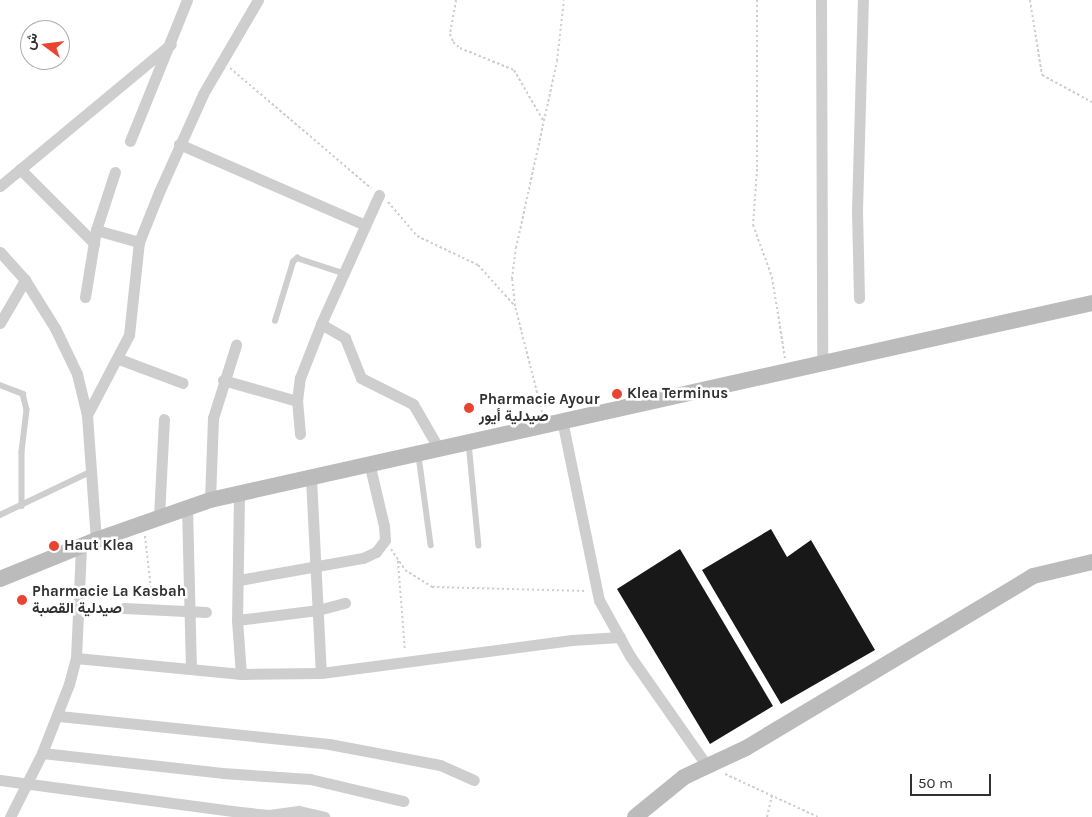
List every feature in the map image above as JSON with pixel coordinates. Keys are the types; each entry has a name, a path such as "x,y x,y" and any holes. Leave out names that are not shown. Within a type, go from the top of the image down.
{"main road":[{"path":"0,579 142,523 210,500 370,466 562,420 1092,302"},
{"path":"635,817 678,782 746,748 1034,576 1092,562"}],"street":[{"path":"130,141 171,44 187,0"},
{"path":"87,415 119,359 132,321 138,242 179,144 222,61 258,0"},
{"path":"821,0 822,362"},
{"path":"859,298 857,192 863,0"},
{"path":"0,186 171,44"},
{"path":"179,144 365,225"},
{"path":"20,169 94,243"},
{"path":"85,297 96,230 115,172"},
{"path":"300,434 297,401 300,378 343,273 379,195"},
{"path":"96,230 138,242"},
{"path":"0,252 25,280 67,350 87,415 90,472 88,544 76,658 58,716 28,785 10,817"},
{"path":"0,324 25,280"},
{"path":"321,324 345,338 360,378 413,404 439,449"},
{"path":"210,500 213,418 223,380 236,346"},
{"path":"119,359 183,383"},
{"path":"223,380 297,401"},
{"path":"159,517 164,418"},
{"path":"562,420 597,591 620,637 707,766"},
{"path":"239,580 363,558 376,552 385,540 383,514 370,466"},
{"path":"311,478 314,567 321,674"},
{"path":"238,495 239,580 237,620 241,674"},
{"path":"187,507 190,668"},
{"path":"237,620 318,610 345,603"},
{"path":"124,608 206,612"},
{"path":"76,658 241,674 321,674 572,640 620,637"},
{"path":"58,716 329,744 440,765 474,780"},
{"path":"42,753 222,773 310,779 404,800"},
{"path":"0,780 240,812 268,814 298,811 324,817"}],"lane":[{"path":"275,321 293,262 297,258 343,273"},
{"path":"0,385 23,394 27,410 22,452 22,506"},
{"path":"468,442 479,546"},
{"path":"419,454 431,545"},
{"path":"0,515 90,472"}],"path":[{"path":"456,0 450,34 453,42 460,48 514,70 544,122"},
{"path":"545,424 515,306 512,279 516,248 557,61 564,0"},
{"path":"758,0 757,169 753,225 772,277 787,370"},
{"path":"1030,0 1042,75 1092,102"},
{"path":"222,61 397,209 417,236 478,266 515,306"},
{"path":"142,523 148,552 152,608"},
{"path":"385,540 398,560 414,578 432,587 597,591"},
{"path":"398,560 406,663"},
{"path":"707,766 772,794 818,817"},
{"path":"768,817 772,794"}],"building":[{"path":"771,529 787,557 811,540 875,650 781,704 702,570"},
{"path":"680,549 773,706 710,744 617,589"}],"place":[{"name":"Klea Terminus","path":"617,394"},
{"name":"Pharmacie Ayour صيدلية أيور","path":"469,408"},
{"name":"Haut Klea","path":"54,546"},
{"name":"Pharmacie La Kasbah صيدلية القصبة","path":"22,600"}]}
